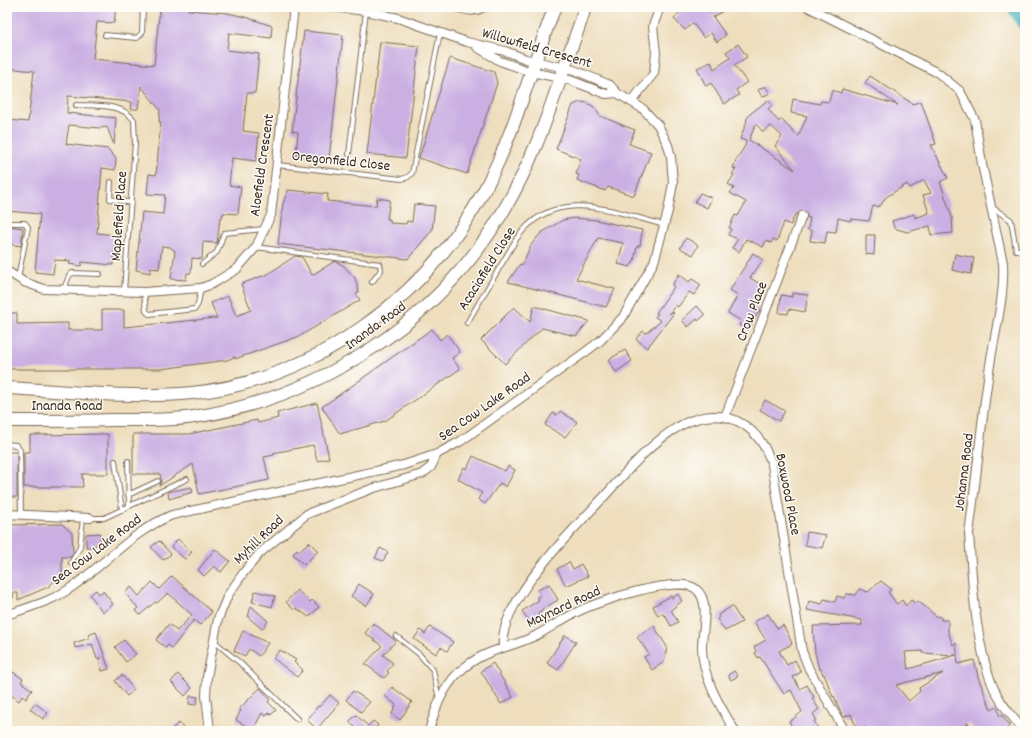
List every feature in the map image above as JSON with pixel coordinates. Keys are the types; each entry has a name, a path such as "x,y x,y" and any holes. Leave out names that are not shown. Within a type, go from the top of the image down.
{"main road":[{"name":"Inanda Road","path":"7,388 135,395 194,392 229,386 286,368 344,340 371,321 417,281 437,261 458,235 487,186 499,160 555,7"},
{"name":"Inanda Road","path":"7,421 164,420 194,417 262,400 296,388 329,374 386,340 435,298 473,256 504,210 525,171 541,134 585,7"}],"street":[{"name":"Aloefield Crescent","path":"7,270 18,278 34,286 63,291 144,292 201,288 225,277 237,269 256,247 271,215 294,7"},
{"name":"Willowfield Crescent","path":"333,7 366,11 408,21 467,42 535,60 606,94 617,93"},
{"path":"632,101 654,73 656,54 653,26 660,7"},
{"path":"808,7 938,72 960,91 975,120 991,206"},
{"name":"Willowfield Crescent","path":"467,42 500,61 531,72 562,73 574,70 610,84 617,93 632,101"},
{"name":"Sea Cow Lake Road","path":"7,615 44,602 71,588 135,535 160,520 172,515 404,465 438,454 462,441 584,353 623,317 644,282 654,262 673,183 671,157 668,145 661,130 651,116 632,101"},
{"name":"Johanna Road","path":"991,206 1003,263 1003,295 986,395 969,534 970,553 979,634 992,684 1000,700 1025,731"},
{"name":"Crow Place","path":"725,417 802,216"},
{"name":"Boxwood Place","path":"503,647 502,634 506,624 516,603 533,577 561,542 641,458 667,434 680,426 705,417 725,417 743,424 753,431 769,453 802,651 809,669 845,731"},
{"name":"Myhill Road","path":"210,731 206,696 207,677 220,613 234,585 260,553 296,522 319,508 371,489 422,474 431,467 438,454"},
{"path":"7,514 86,518"},
{"name":"Maynard Road","path":"429,731 439,701 444,692 459,673 484,654 534,636 576,612 600,602 658,586 691,586 699,592 704,607 702,647 704,664 714,693 735,731"}],"lane":[{"path":"105,35 137,38 142,33 143,7"},
{"path":"448,7 474,14 481,12 487,7"},
{"path":"348,154 366,11"},
{"name":"Oregonfield Close","path":"277,165 402,179 408,177 412,173 440,33"},
{"name":"Maplefield Place","path":"76,105 99,106 126,112 134,120 135,143 132,203 124,292"},
{"path":"111,182 110,199 132,203"},
{"name":"Acaciafield Close","path":"467,323 526,226 540,216 559,207 595,206 664,225"},
{"path":"991,206 1011,220 1015,249 1018,251 1025,250"},
{"path":"7,223 24,223 28,227 18,278"},
{"path":"202,264 217,252 224,233 266,228"},
{"path":"256,247 380,264 381,270 372,282"},
{"path":"63,291 69,276 72,273 100,274"},
{"path":"144,292 146,311 149,314 195,309 198,304 201,288"},
{"path":"7,444 16,445 20,450 20,514"},
{"path":"115,461 122,510"},
{"path":"128,461 128,506"},
{"path":"71,563 80,547 86,518 104,518 187,480"},
{"path":"128,495 158,481"},
{"path":"396,636 419,654 434,672 439,701"},
{"path":"214,641 240,663 297,719"}],"building":[{"path":"7,7 116,7 114,23 97,22 93,59 154,65 160,7 189,7 188,10 227,13 246,17 272,26 271,38 229,33 227,50 259,54 255,93 247,93 243,131 259,133 256,161 232,158 229,185 241,187 238,214 223,213 222,218 220,218 217,243 203,242 202,259 192,258 191,273 187,273 186,280 171,279 175,251 170,247 162,246 159,269 151,268 150,273 136,270 142,212 163,214 165,195 147,194 149,174 156,175 161,122 159,122 160,110 141,86 138,109 131,109 132,102 68,96 67,113 116,118 114,145 107,127 100,128 69,125 66,144 108,149 116,159 115,170 102,168 97,233 116,235 113,265 82,262 81,266 69,264 70,261 55,260 53,274 35,272 40,214 7,211 7,192 10,164 7,164 7,123 9,123 9,120 28,122 34,71 7,68"},
{"path":"684,7 703,7 709,12 718,7 730,7 713,17 726,35 717,42 711,33 704,38 693,23 685,30 674,19"},
{"path":"304,31 343,35 329,159 296,155 298,132 292,131"},
{"path":"380,42 419,46 406,158 367,154"},
{"path":"738,44 747,57 734,65 747,82 736,90 739,95 724,104 711,83 706,86 697,68 711,62 714,69 730,58 726,52"},
{"path":"450,58 494,72 497,83 467,174 419,158"},
{"path":"870,76 913,104 921,101 936,144 931,145 948,178 940,182 952,217 953,233 931,235 930,226 907,232 894,228 892,221 914,214 915,218 929,213 923,195 931,193 924,180 910,188 907,184 886,197 881,205 877,207 873,206 869,221 851,219 850,221 838,218 836,232 827,231 825,243 810,241 812,231 808,230 810,218 807,217 806,212 802,211 794,216 791,225 784,222 777,241 773,239 771,243 766,241 763,247 746,239 739,252 732,248 738,239 728,235 731,229 729,228 735,215 738,216 746,202 730,193 734,188 728,184 736,169 733,168 736,160 745,146 746,141 740,139 747,121 746,120 750,114 768,100 772,105 768,109 779,122 781,119 798,137 807,116 791,113 793,99 820,104 821,101 829,102 832,90 841,93 842,89 898,105 865,83","holes":["756,124 763,132 771,126 782,136 775,146 795,170 749,140"]},
{"path":"765,86 770,93 762,97 758,90"},
{"path":"580,102 593,106 600,116 635,130 629,144 651,152 634,196 608,187 605,191 577,180 579,175 576,174 581,159 556,149 573,105"},
{"path":"288,190 328,194 327,201 376,206 377,198 390,200 387,219 390,219 390,223 406,224 407,221 412,222 414,204 435,206 432,230 408,259 278,244 283,204"},
{"path":"700,193 712,198 707,208 695,202"},
{"path":"575,218 596,220 642,230 640,246 637,246 634,261 630,267 618,264 623,243 598,238 576,279 615,289 606,307 508,282 520,264 522,265 531,245 541,233 563,220"},
{"path":"7,226 23,228 21,246 7,244"},
{"path":"866,235 875,235 874,255 866,254"},
{"path":"686,238 698,245 693,255 680,248"},
{"path":"753,253 763,260 750,278 764,286 761,292 763,293 754,307 760,310 748,330 739,325 741,321 728,313 738,295 730,290"},
{"path":"955,254 974,258 971,274 952,270"},
{"path":"295,256 302,257 312,275 335,261 344,266 355,278 359,292 356,294 360,300 300,336 235,359 235,357 227,360 161,369 7,369 7,313 17,313 17,324 68,323 68,330 102,330 102,310 124,310 124,327 217,318 211,303 228,296 236,316 251,310 241,284 268,274"},
{"path":"679,274 689,282 692,279 701,285 694,295 689,292 678,307 676,305 669,314 672,312 674,313 647,348 636,339 643,331 646,333 661,321 655,317 658,314 656,313 674,287 672,285"},
{"path":"792,293 808,295 805,312 789,309 788,314 779,313 781,295 792,297"},
{"path":"534,306 589,321 576,336 542,328 505,364 481,340 514,307 530,322"},
{"path":"697,306 705,315 698,321 697,319 688,327 682,320"},
{"path":"432,329 440,340 447,334 460,352 452,358 460,369 385,421 340,434 322,407"},
{"path":"625,350 632,361 616,372 608,360"},
{"path":"765,400 785,411 779,421 760,410"},
{"path":"317,403 329,458 317,461 313,445 273,453 274,455 264,457 269,480 199,494 193,464 159,486 161,481 160,474 133,474 133,434 189,434 257,420 258,423 278,418 277,413"},
{"path":"560,411 577,422 565,437 545,425 553,413 557,415"},
{"path":"108,434 108,474 82,474 83,487 24,487 24,452 30,452 30,435"},
{"path":"7,452 17,452 17,497 7,497"},
{"path":"473,456 505,471 508,466 515,470 506,487 500,483 485,504 478,499 482,493 458,479 464,467 467,469"},
{"path":"191,487 193,492 169,499 168,492"},
{"path":"62,524 72,533 73,553 71,557 62,557 62,574 48,587 18,600 18,593 7,593 7,525"},
{"path":"807,532 826,535 822,548 805,545"},
{"path":"100,533 100,540 94,547 86,547 86,534"},
{"path":"178,539 192,552 185,559 171,547"},
{"path":"159,541 171,554 163,560 151,547"},
{"path":"309,542 318,551 304,565 293,554 297,549 299,551"},
{"path":"380,548 388,552 383,561 375,558"},
{"path":"215,549 230,561 221,572 214,566 204,576 198,570"},
{"path":"569,562 573,569 581,564 588,576 566,586 557,569"},
{"path":"172,576 212,612 200,625 194,620 172,648 168,645 166,648 156,640 169,624 177,631 192,615 168,593 140,615 135,610 138,608 125,593 131,587 139,596 152,582 159,589"},
{"path":"881,581 891,589 888,592 897,604 902,600 906,606 911,600 916,604 918,601 936,616 941,617 941,620 948,620 948,632 953,645 956,643 958,664 974,660 978,677 991,710 997,707 1000,717 1002,715 1010,726 1004,731 977,731 968,723 959,731 867,731 865,727 857,730 851,714 843,717 824,674 823,675 821,669 819,669 815,653 813,626 862,625 862,620 807,610 809,601 822,604 824,599 835,602 837,596 844,598 846,594 856,595 859,589 868,592","holes":["922,651 922,653 956,655 908,669 905,652","943,673 919,688 920,691 909,701 896,685"]},
{"path":"359,584 374,594 366,606 351,596"},
{"path":"549,584 558,600 542,609 543,610 538,614 539,617 531,623 522,611 539,600 537,597 541,595 538,590"},
{"path":"96,590 99,594 103,591 113,604 103,612 90,595"},
{"path":"297,590 310,602 312,600 319,607 309,617 296,608 294,610 286,602"},
{"path":"255,591 275,596 272,607 252,602"},
{"path":"678,594 682,601 671,610 678,622 671,626 665,615 664,616 662,613 658,616 653,606 671,596 672,598"},
{"path":"251,606 268,621 262,629 248,617"},
{"path":"732,606 742,622 725,631 717,619 719,617 718,615"},
{"path":"768,614 778,629 783,625 788,634 792,644 779,651 787,665 795,660 801,672 793,677 800,689 807,685 814,697 812,698 819,709 813,714 816,719 814,721 820,731 795,731 789,722 802,712 791,690 784,694 760,657 758,658 755,653 756,651 754,647 766,640 754,622"},
{"path":"373,623 396,641 383,655 393,663 387,671 389,673 384,678 365,664 382,646 365,633"},
{"path":"654,626 667,647 664,662 652,670 644,657 649,654 637,637"},
{"path":"430,627 453,642 447,651 441,647 436,654 414,639 420,630 425,634"},
{"path":"243,631 268,643 259,656 249,649 245,656 234,651"},
{"path":"96,632 109,669 102,671 99,660 102,657 97,659 92,644 75,648 74,643 90,638 88,635"},
{"path":"565,635 576,642 558,670 547,663"},
{"path":"124,640 136,654 126,662 115,647"},
{"path":"280,650 296,660 294,662 303,670 297,677 273,658"},
{"path":"493,663 513,697 501,704 481,671"},
{"path":"734,671 738,676 731,680 728,675"},
{"path":"13,672 23,679 21,682 32,690 26,699 22,696 19,701 7,692 7,681"},
{"path":"178,674 192,688 185,696 171,682"},
{"path":"122,675 134,690 127,696 115,681"},
{"path":"392,687 412,702 400,720 392,714 396,705 385,696"},
{"path":"260,688 270,699 268,702 276,710 271,715 269,713 266,716 262,713 253,730 236,720 241,710 239,709"},
{"path":"353,691 370,702 361,712 346,700"},
{"path":"330,695 339,703 317,729 307,720 318,706 319,707"},
{"path":"190,696 198,697 196,705 189,704"},
{"path":"35,703 48,713 43,719 30,709"},
{"path":"356,715 368,726 373,721 378,725 374,731 351,731 355,727 349,722"},
{"path":"179,723 186,731 169,731"}],"waterway":[{"path":"1015,7 1025,23"}]}
